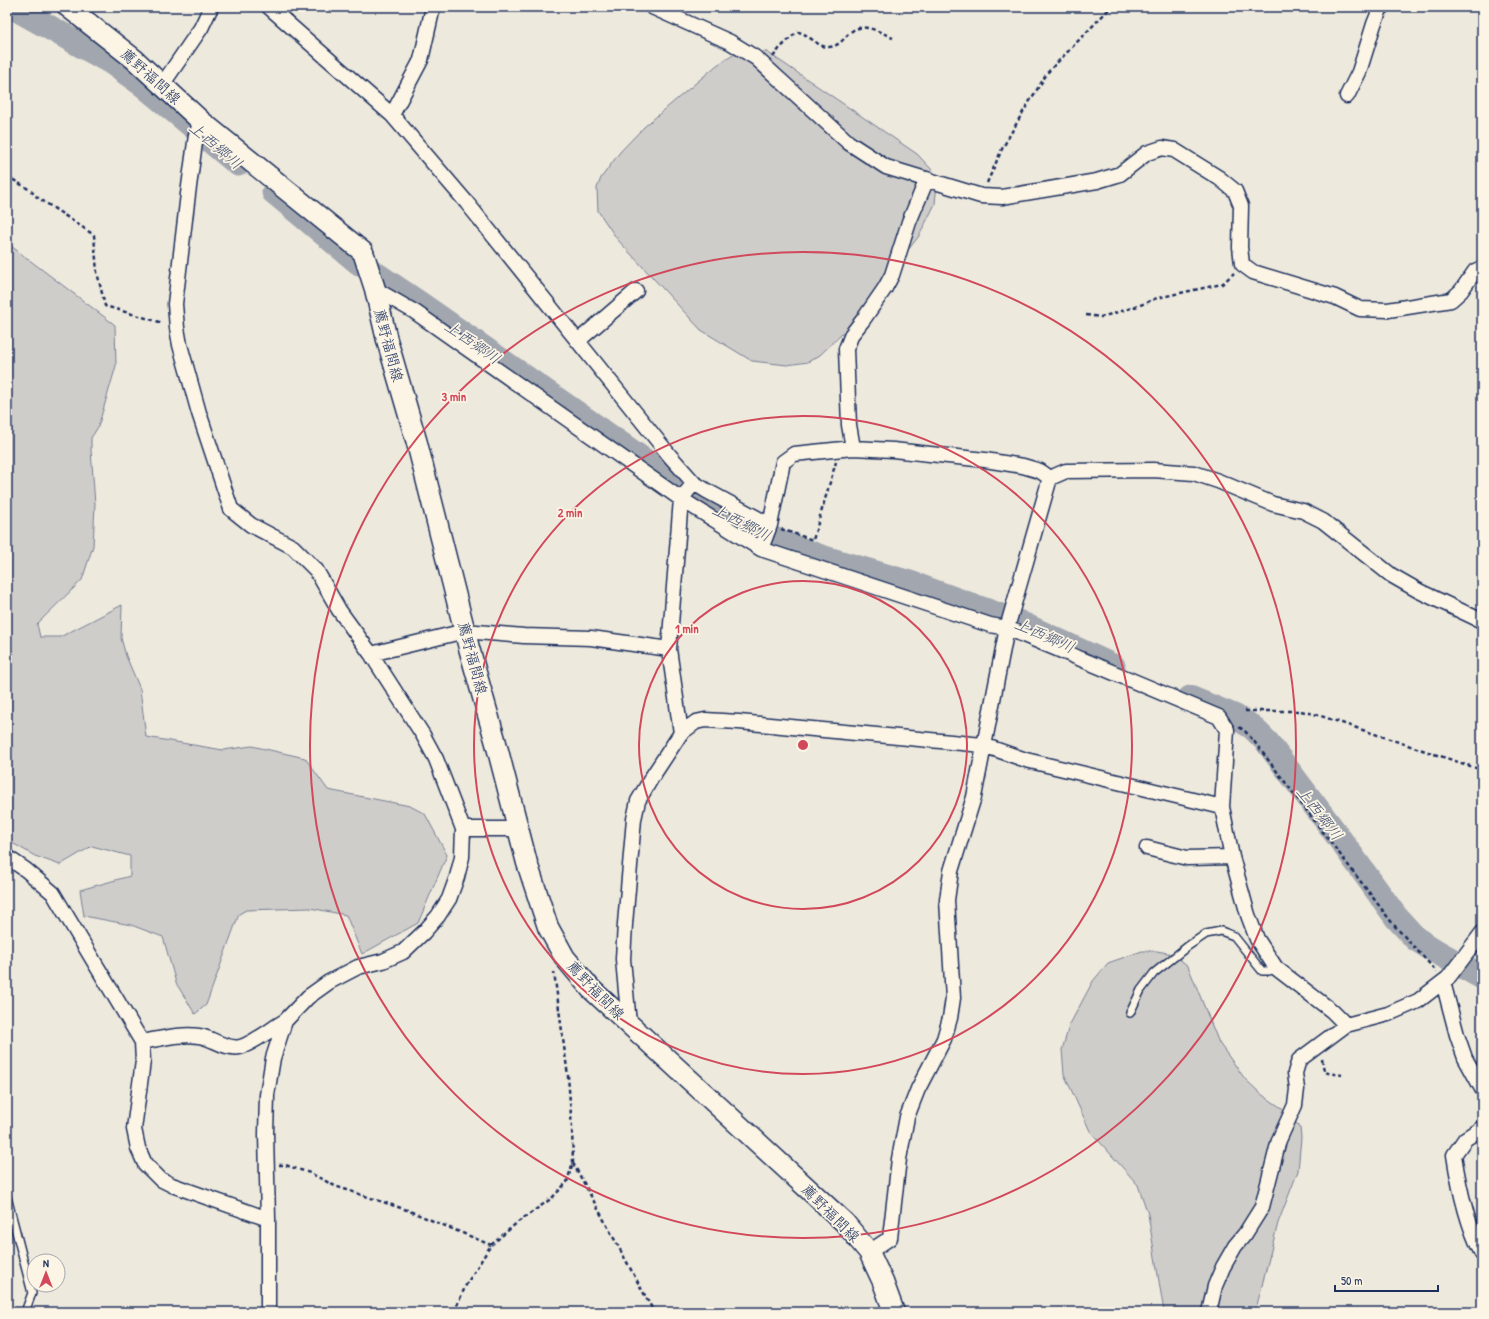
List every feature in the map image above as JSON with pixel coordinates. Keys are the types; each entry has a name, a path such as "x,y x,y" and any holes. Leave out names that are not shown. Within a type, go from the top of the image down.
{"main road":[{"name":"薦野福間線","path":"68,7 134,59 162,85 199,127 363,252 371,277 386,340 417,443 527,863 548,927 565,958 592,989 844,1222 869,1252 883,1282 894,1312"}],"street":[{"path":"162,85 201,28 211,7"},
{"path":"269,7 392,115 467,203 670,456 687,491 669,649 681,733"},
{"path":"392,115 421,60 433,7"},
{"path":"652,7 730,42 756,58 849,143 886,167 981,196 1002,197 1097,181 1120,174 1147,153 1162,148 1174,150 1219,178 1235,191 1241,206 1240,247 1242,264 1253,272 1335,297 1360,309 1388,310 1451,300 1461,291 1475,271 1482,268"},
{"path":"1347,96 1359,72 1381,7"},
{"path":"142,1042 188,1035 201,1036 231,1047 248,1045 285,1021 308,997 329,982 358,967 383,961 403,952 438,916 449,899 462,857 463,829 436,759 423,735 371,654 339,610 316,570 293,547 251,525 231,509 199,413 177,328 174,304 199,127"},
{"path":"846,448 849,425 846,349 852,334 885,288 892,275 909,222 927,179"},
{"path":"371,277 415,312 687,491 766,536 990,625 1007,628 1219,717 1227,730 1222,807 1232,857 1248,915 1257,939 1276,968 1332,1011 1346,1024"},
{"path":"578,341 636,292"},
{"path":"766,536 782,462 794,454 846,448 908,452 985,460 1023,466 1040,471 1050,478"},
{"path":"1050,478 1066,471 1153,470 1194,473 1218,481 1273,504 1303,511 1323,521 1391,575 1419,591 1482,621"},
{"path":"869,1252 890,1238 899,1159 907,1117 918,1089 944,1039 950,1018 953,998 947,900 951,871 974,797 983,744 1007,628 1050,478"},
{"path":"687,491 707,491 766,536"},
{"path":"371,654 465,631 524,636 591,638 669,649"},
{"path":"629,1024 624,959 625,924 634,819 638,801 652,777 681,733 696,722 705,720 983,744 1026,760 1222,807"},
{"path":"463,829 518,829"},
{"path":"1147,848 1187,858 1232,857"},
{"path":"7,857 53,892 142,1042 142,1061 134,1128 138,1148 145,1164 160,1179 172,1185 268,1219"},
{"path":"1209,1312 1215,1286 1223,1267 1235,1246 1245,1234 1262,1207 1279,1140 1295,1106 1297,1089 1295,1073 1299,1060 1346,1024 1388,1014 1418,1001 1445,980 1482,933"},
{"path":"1445,980 1457,1035 1465,1058 1482,1089"},
{"path":"268,1312 266,1095 273,1058 285,1021"},
{"path":"1482,1128 1465,1139 1454,1155 1460,1187 1475,1240 1482,1254"}],"lane":[{"path":"1130,1013 1141,990 1154,974 1188,946 1206,934 1221,931 1234,936 1262,971 1269,971 1276,968"},
{"path":"7,1197 32,1293 25,1312"}],"path":[{"path":"981,196 1002,149 1048,72 1112,7"},
{"path":"766,67 780,48 797,32 802,32 817,44 828,47 837,45 853,30 862,28 874,29 893,38"},
{"path":"7,176 30,190 37,197 94,235 97,272 105,306 177,328"},
{"path":"1086,315 1101,317 1138,306 1157,298 1222,284 1242,264"},
{"path":"766,536 813,540 846,448"},
{"path":"1245,711 1301,711 1318,715 1482,770"},
{"path":"1219,717 1244,730 1253,740 1393,924 1445,980"},
{"path":"454,1312 466,1285 491,1245 518,1222 552,1198 568,1182 573,1162 572,1128 568,1076 554,966"},
{"path":"1319,1044 1319,1050 1316,1058 1322,1059 1324,1071 1342,1075"},
{"path":"573,1162 654,1312"},
{"path":"266,1165 285,1165 310,1173 335,1186 407,1210 491,1245"}],"shaded area":[{"path":"744,51 767,52 917,154 933,171 937,183 935,204 919,236 842,334 820,355 808,362 787,365 752,361 701,330 617,239 598,211 597,188 601,178 620,152 644,127 717,65 735,54"},
{"path":"7,243 115,325 116,366 98,427 91,438 95,504 93,546 82,580 37,624 40,637 60,637 122,605 121,638 126,656 140,689 146,737 223,750 252,746 305,758 328,790 410,806 425,814 447,855 418,923 362,954 346,915 310,908 246,910 239,914 206,1005 195,1014 176,983 163,937 131,925 84,916 80,890 130,876 130,856 92,846 60,865 35,856 7,840"},
{"path":"1142,951 1157,951 1173,954 1188,966 1219,1043 1245,1079 1261,1094 1280,1107 1300,1127 1301,1138 1298,1171 1278,1223 1257,1305 1253,1312 1164,1312 1148,1214 1138,1185 1090,1131 1064,1074 1062,1050 1069,1026 1093,981 1108,963"}],"waterway":[{"name":"上西郷川","path":"13,7 111,62 142,84 238,164"},
{"name":"上西郷川","path":"274,192 358,262 711,507 749,529 821,557 910,583 1018,622 1113,666"},
{"name":"上西郷川","path":"1190,698 1234,716 1252,727 1267,742 1396,917 1416,939 1482,977"}]}
